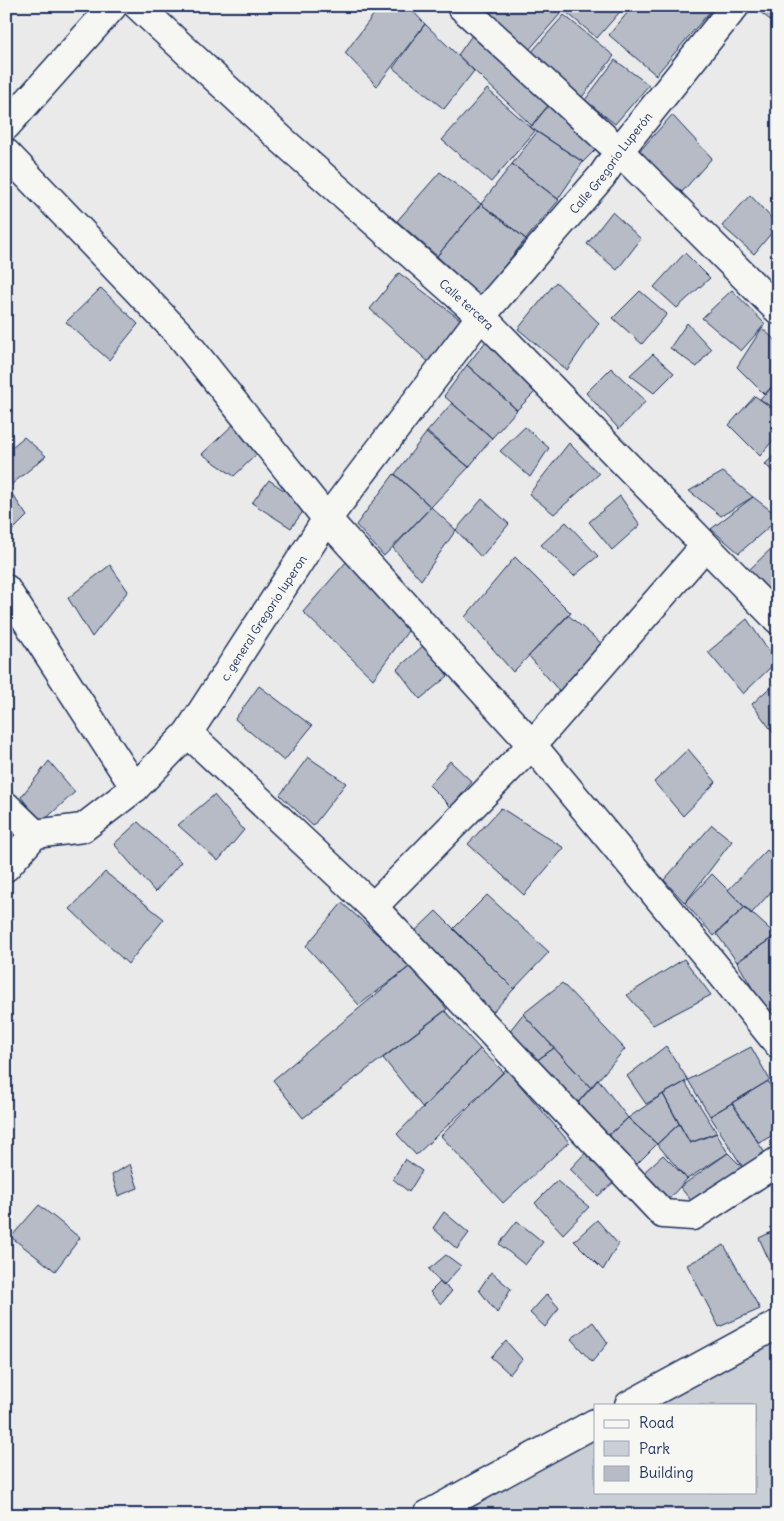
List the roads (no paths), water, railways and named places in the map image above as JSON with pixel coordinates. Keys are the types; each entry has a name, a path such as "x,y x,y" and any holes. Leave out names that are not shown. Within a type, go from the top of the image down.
{"street":[{"path":"6,126 113,6"},
{"name":"Calle tercera","path":"138,6 282,140 481,316 778,620"},
{"path":"462,6 619,150 778,310"},
{"name":"Calle Gregorio Luperón","path":"481,316 595,184 619,150 729,9"},
{"path":"6,153 181,336 327,520 532,746 778,1044"},
{"name":"c. general Gregorio luperon","path":"35,834 84,828 135,788 188,733 327,520 481,316"},
{"path":"373,907 532,746 705,546"},
{"path":"6,589 135,788"},
{"path":"188,733 373,907 663,1214 692,1216 778,1161"},
{"path":"6,806 35,834 6,867"},
{"path":"631,1404 778,1324"},
{"path":"428,1515 594,1424"}]}
